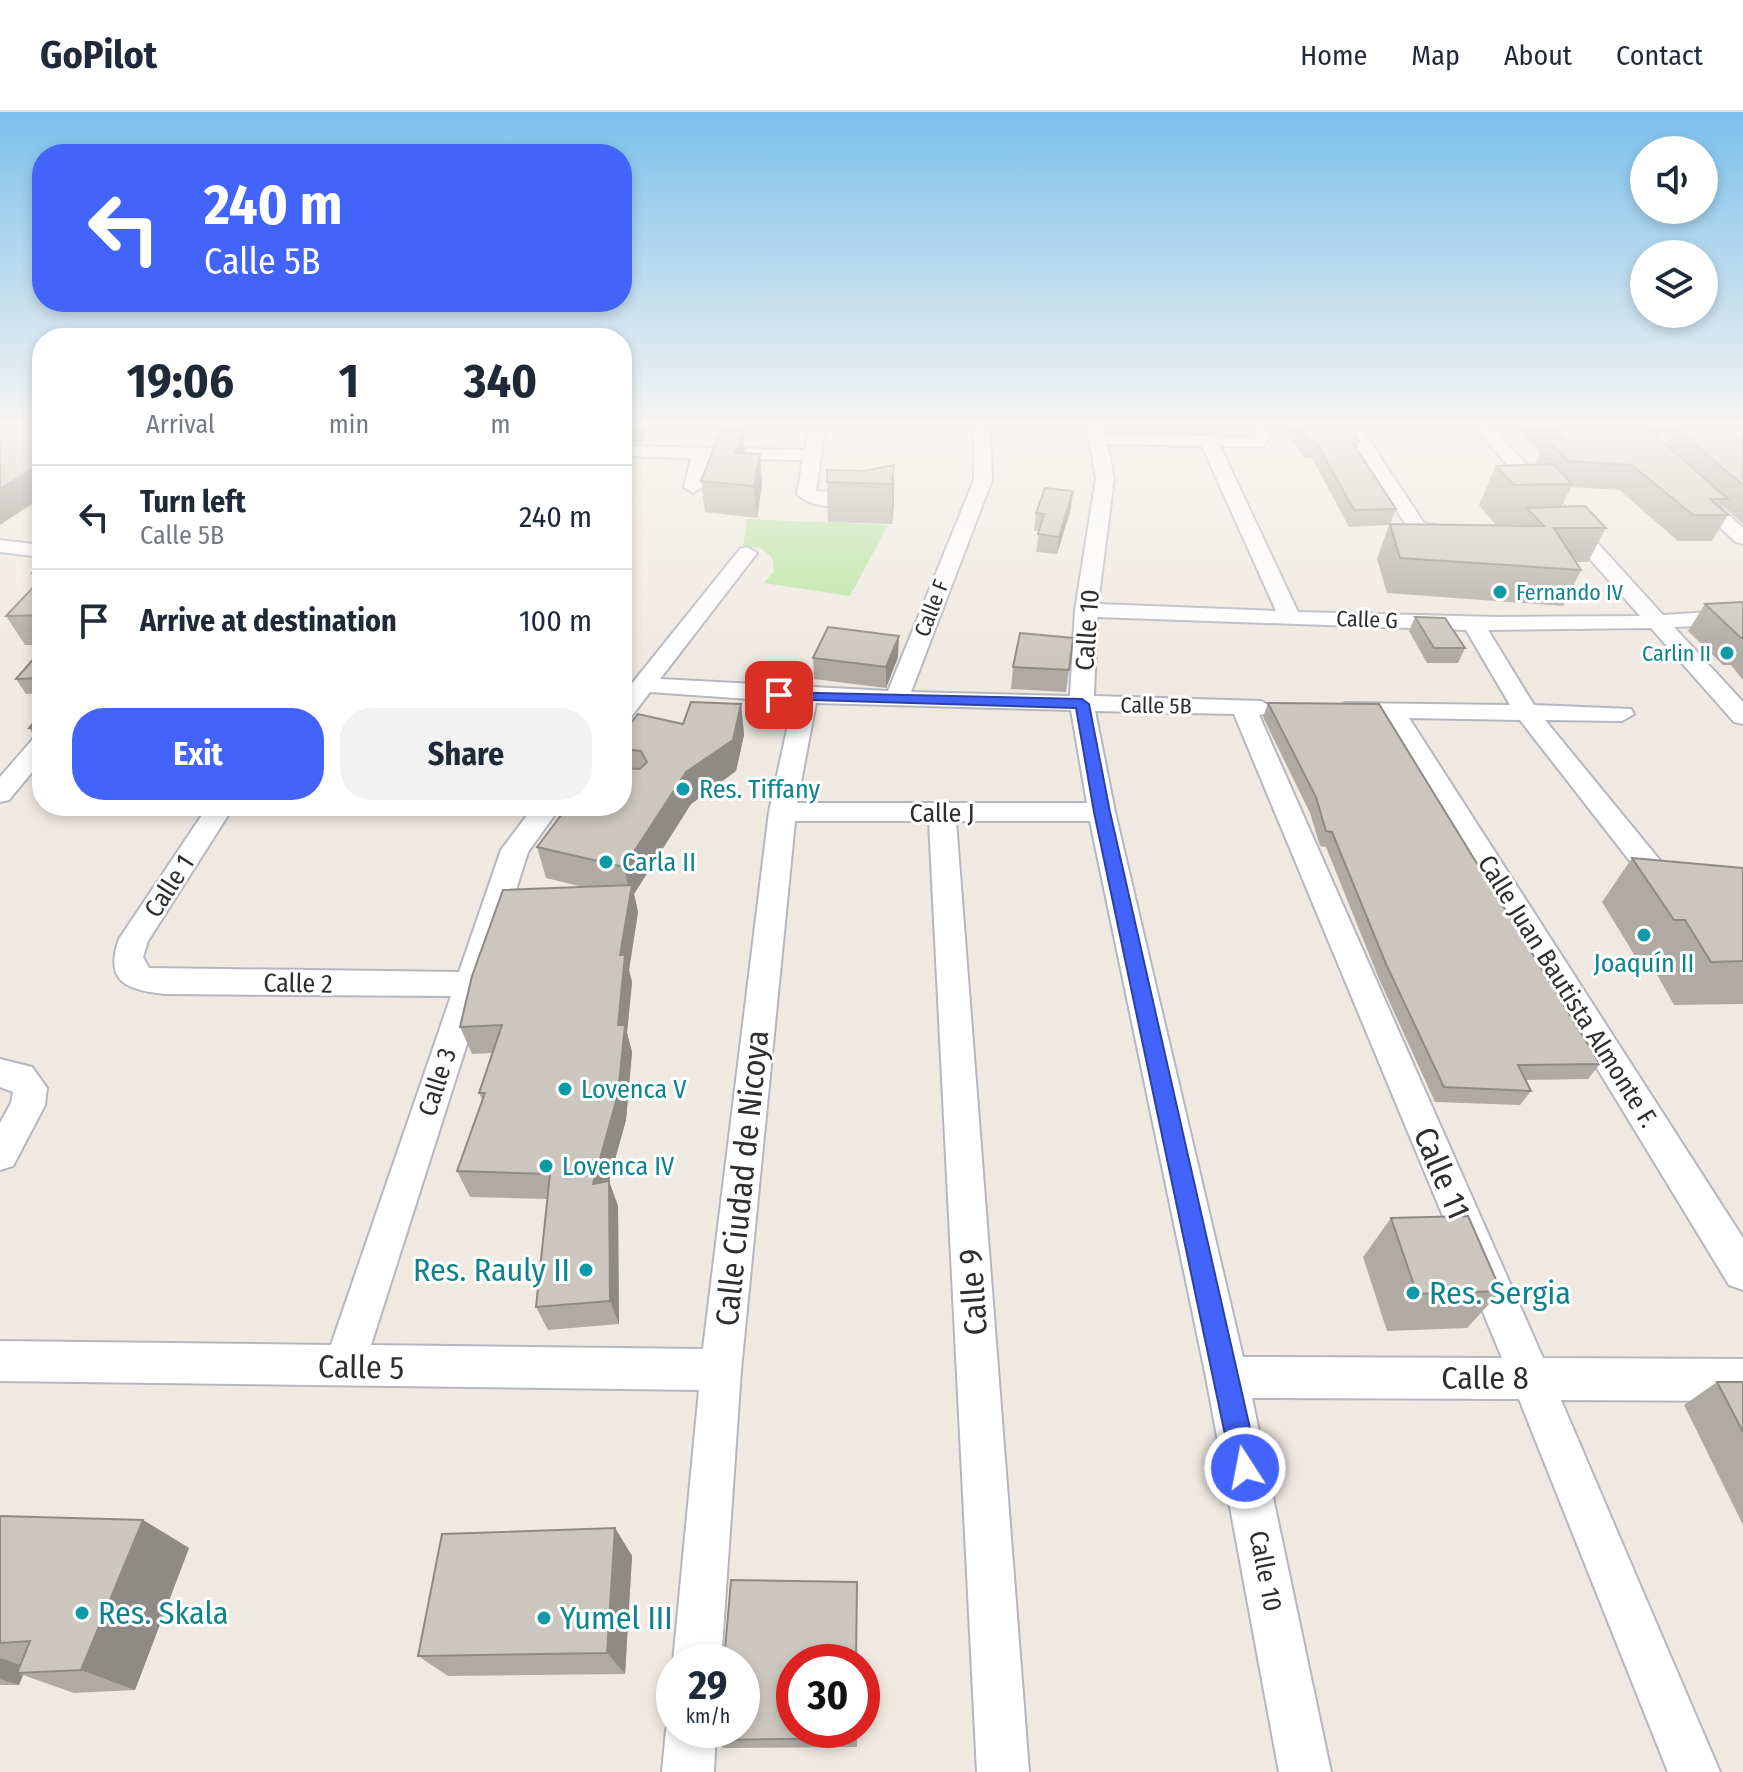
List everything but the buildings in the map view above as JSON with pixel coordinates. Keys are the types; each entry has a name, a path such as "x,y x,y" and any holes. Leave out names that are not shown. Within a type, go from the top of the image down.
{"street":[{"name":"Calle F","path":"897,697 973,504"},
{"name":"Calle 10","path":"1101,504 1086,610 1082,704 1102,812 1227,1377 1305,1772"},
{"path":"1238,504 1290,617"},
{"path":"1402,504 1417,527 1444,535 1473,534"},
{"path":"1552,504 1743,717"},
{"path":"1707,504 1739,531"},
{"path":"1546,532 1576,531"},
{"path":"0,546 32,550"},
{"path":"632,699 747,553"},
{"name":"Calle G","path":"1086,610 1473,623 1656,623 1743,617"},
{"path":"1473,623 1526,712 1653,871"},
{"name":"Calle 5B","path":"643,685 806,696 1288,708"},
{"name":"Calle Ciudad de Nicoya","path":"698,1644 721,1370 782,812 806,696"},
{"name":"Calle 11","path":"1243,707 1531,1379 1694,1772"},
{"path":"1318,709 1622,714"},
{"name":"Calle Juan Bautista Almonte F.","path":"1392,711 1743,1272"},
{"path":"0,794 32,756"},
{"name":"Calle J","path":"782,812 1102,812"},
{"name":"Calle 9","path":"942,813 1003,1772"},
{"name":"Calle 1","path":"130,971 128,957 134,939 214,816"},
{"name":"Calle 3","path":"344,1367 515,850 540,816"},
{"name":"Calle 2","path":"130,971 142,979 164,982 469,984"},
{"path":"0,1155 28,1105 15,1081"},
{"name":"Calle 5","path":"0,1361 721,1370"},
{"name":"Calle 8","path":"1227,1377 1743,1380"},
{"path":"688,1772 690,1748"}],"green space":[{"path":"747,519 888,525 850,596 764,583 774,571 772,557 760,548 743,546"}],"place":[{"name":"Fernando IV","path":"1500,592"},
{"name":"Carlin II","path":"1727,653"},
{"name":"Res. Tiffany","path":"683,789"},
{"name":"Carla II","path":"606,862"},
{"name":"Joaquín II","path":"1644,935"},
{"name":"Lovenca V","path":"565,1089"},
{"name":"Lovenca IV","path":"546,1166"},
{"name":"Res. Rauly II","path":"586,1270"},
{"name":"Res. Sergia","path":"1413,1293"},
{"name":"Res. Skala","path":"82,1613"},
{"name":"Yumel III","path":"544,1618"}],"route":[{"path":"779,695 1082,704 1102,812 1245,1468"}]}
